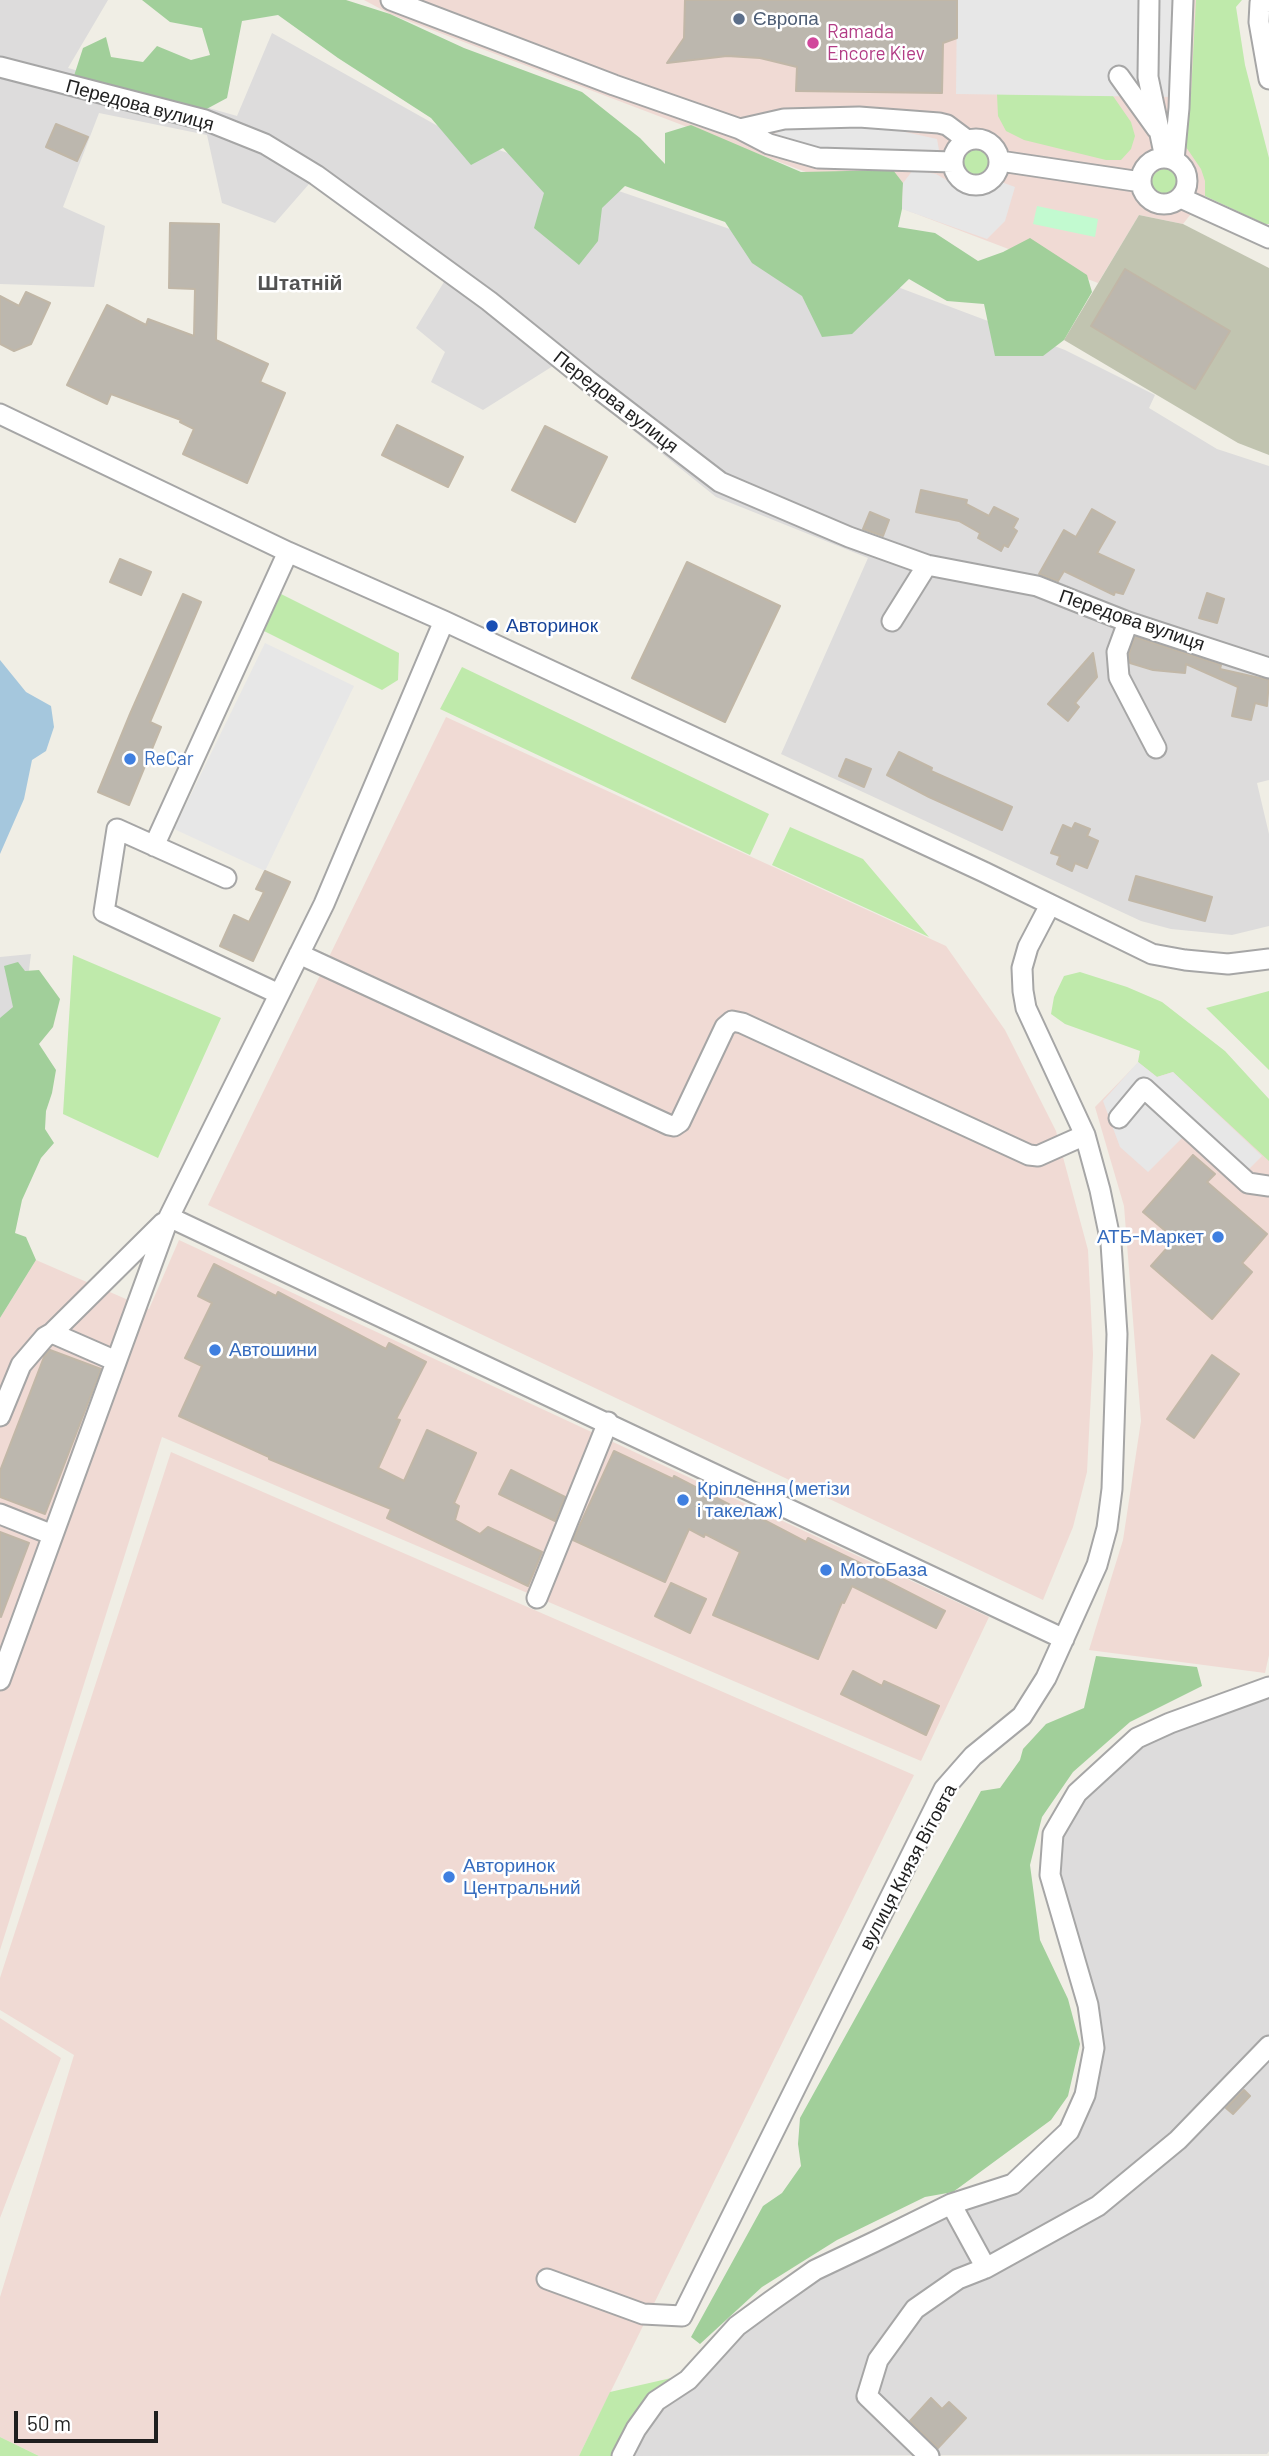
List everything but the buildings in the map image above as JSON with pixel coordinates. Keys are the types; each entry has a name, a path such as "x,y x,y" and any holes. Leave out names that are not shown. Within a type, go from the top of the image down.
{"street":[{"path":"391,0 614,85 740,129 769,144 818,158 953,162"},
{"path":"1149,0 1148,77 1169,159"},
{"path":"1169,159 1179,108 1183,0"},
{"path":"1263,2 1259,22 1269,79"},
{"name":"Передова вулиця","path":"0,67 205,120 265,144 316,175 489,301 720,482 849,537 927,565 1037,586 1128,622 1269,668"},
{"path":"1119,76 1149,121 1160,132"},
{"path":"740,129 784,119 859,117 939,123 947,125 967,140 985,140 998,152 998,172 982,185 971,185 955,172 953,162 960,146 967,140"},
{"path":"1156,159 1169,159 1183,167 1187,188 1181,198 1172,203 1161,204 1151,200 1144,192 1141,182 1148,165 1156,159"},
{"path":"1000,162 1141,182"},
{"path":"1181,198 1269,239"},
{"path":"0,414 288,552 444,621 1152,954 1228,964 1269,959"},
{"path":"154,846 288,552"},
{"path":"892,621 927,565"},
{"path":"0,1680 169,1217 324,904 444,621"},
{"path":"1128,622 1118,652 1119,677 1156,748"},
{"path":"226,878 117,829 104,912 279,994"},
{"name":"вулиця Князя Вітовта","path":"547,2279 643,2314 682,2316 944,1789 973,1756 1022,1716 1046,1678 1097,1564 1107,1528 1112,1489 1118,1334 1111,1243 1085,1135 1026,1008 1023,991 1022,968 1028,947 1050,905"},
{"path":"299,954 669,1125 674,1126 680,1122 725,1027 732,1021 755,1029 1029,1155 1038,1156 1085,1135"},
{"path":"1119,1118 1144,1088 1248,1183 1269,1186"},
{"path":"0,1416 21,1365 45,1336 52,1333 169,1217"},
{"path":"169,1217 1064,1639"},
{"path":"52,1333 116,1361"},
{"path":"537,1598 608,1422"},
{"path":"0,1514 53,1535"},
{"path":"622,2456 636,2429 656,2401 688,2379 737,2326 815,2270 951,2204 1013,2184 1069,2131 1085,2095 1094,2048 1088,2005 1050,1875 1053,1834 1077,1794 1137,1738 1269,1687"},
{"path":"929,2456 867,2396 878,2360 915,2309 958,2278 986,2269 1098,2206 1178,2140 1269,2046"},
{"path":"951,2204 986,2269"}],"shaded area":[{"path":"0,0 108,0 68,68 237,116 272,33 452,134 879,280 1065,350 1155,395 1149,408 1217,449 1269,466 1269,780 1257,783 1269,834 1269,926 1232,935 1171,929 1141,921 781,754 868,558 716,497 553,366 483,410 431,382 445,352 416,328 450,272 316,176 275,223 222,203 207,135 99,113 63,207 105,226 94,287 0,284"},
{"path":"364,0 1206,0 1205,196 1183,224 1139,215 1098,283 390,14"},
{"path":"957,0 1174,0 1172,97 956,94"},
{"path":"869,124 937,139 939,150 823,149 774,134 791,126"},
{"path":"913,170 936,174 955,185 989,191 996,180 1015,187 1005,221 987,239 902,209 903,183"},
{"path":"1139,215 1183,224 1269,268 1269,455 1238,443 1064,340"},
{"path":"265,643 354,686 265,871 174,829"},
{"path":"446,717 946,946 1005,1030 1056,1131 1088,1250 1093,1354 1087,1472 1073,1527 1043,1600 208,1205"},
{"path":"31,954 0,1199 0,957"},
{"path":"1160,1040 1269,1141 1269,1655 1265,1673 1089,1650 1123,1540 1141,1421 1124,1206 1095,1107"},
{"path":"1138,1062 1157,1077 1173,1072 1262,1156 1238,1180 1188,1132 1148,1172 1120,1147 1103,1101"},
{"path":"179,1240 989,1617 921,1761 162,1437 0,1950 0,1318 36,1260 149,1309"},
{"name":"Авторинок Центральний","path":"171,1452 914,1775 579,2456 39,2456 0,2437 0,2297 74,2055 0,2010 0,1978"},
{"path":"1269,1697 1267,2454 632,2456 636,2429 771,2301 1013,2184 1069,2131 1094,2048 1074,1960 1053,1834 1137,1738"},
{"path":"0,2018 61,2058 0,2218"}],"green space":[{"path":"142,0 346,0 390,14 464,48 582,92 640,138 665,164 665,133 691,125 801,172 893,170 903,183 898,227 935,233 978,261 1030,238 1087,275 1092,292 1064,340 1043,356 995,356 984,304 947,301 909,279 852,334 822,337 802,296 752,263 725,222 625,186 602,208 598,241 579,265 534,228 544,193 503,148 471,165 431,118 338,58 278,15 242,21 227,98 201,112 73,79 83,48 106,37 111,57 143,62 157,46 191,60 210,55 202,28 170,22"},
{"path":"1196,0 1242,0 1236,7 1245,65 1269,158 1269,224 1205,196 1205,181 1201,169 1186,147"},
{"path":"997,94 1113,96 1131,122 1135,136 1131,149 1121,160 1106,160 1024,140 1006,131 998,116"},
{"path":"977,147 987,151 991,161 987,171 977,175 967,171 963,161 967,151"},
{"path":"1165,169 1174,173 1178,182 1174,191 1165,195 1156,191 1152,182 1156,173"},
{"path":"1037,206 1098,219 1095,237 1033,224"},
{"path":"281,594 399,653 398,680 382,690 264,631"},
{"path":"462,667 769,814 750,855 440,709"},
{"path":"790,827 863,859 929,937 772,865"},
{"path":"73,955 221,1018 158,1158 63,1114"},
{"path":"18,962 25,971 39,970 60,999 53,1027 39,1044 56,1070 46,1111 45,1129 54,1143 41,1158 22,1200 15,1233 26,1237 36,1260 0,1318 0,1018 13,1007 4,966"},
{"path":"1080,972 1162,1002 1225,1051 1269,1099 1269,1161 1173,1072 1157,1077 1138,1062 1140,1051 1065,1024 1051,1014 1054,997 1064,976"},
{"path":"1269,991 1269,1070 1206,1008"},
{"path":"1096,1656 1197,1667 1202,1686 1130,1722 1073,1772 1042,1817 1030,1865 1040,1940 1068,1999 1080,2044 1068,2096 1051,2120 953,2192 925,2197 837,2240 762,2287 700,2344 691,2337 763,2206 782,2193 801,2166 798,2144 800,2118 981,1791 1000,1788 1020,1760 1023,1749 1046,1724 1084,1708"},
{"path":"680,2376 614,2456 579,2456 610,2392"},
{"path":"0,2437 39,2456 0,2456"}],"water":[{"path":"0,660 26,692 51,706 54,727 46,751 32,760 24,799 0,854"}],"place":[{"name":"Європа","path":"739,19"},
{"name":"Ramada Encore Kiev","path":"813,43"},
{"name":"Авторинок","path":"492,626"},
{"name":"ReCar","path":"130,759"},
{"name":"АТБ-Маркет","path":"1218,1237"},
{"name":"Автошини","path":"215,1350"},
{"name":"Кріплення (метізи і такелаж)","path":"683,1500"},
{"name":"МотоБаза","path":"826,1570"},
{"name":"Авторинок Центральний","path":"449,1877"}],"district":[{"name":"Штатній","path":"300,283"}]}
